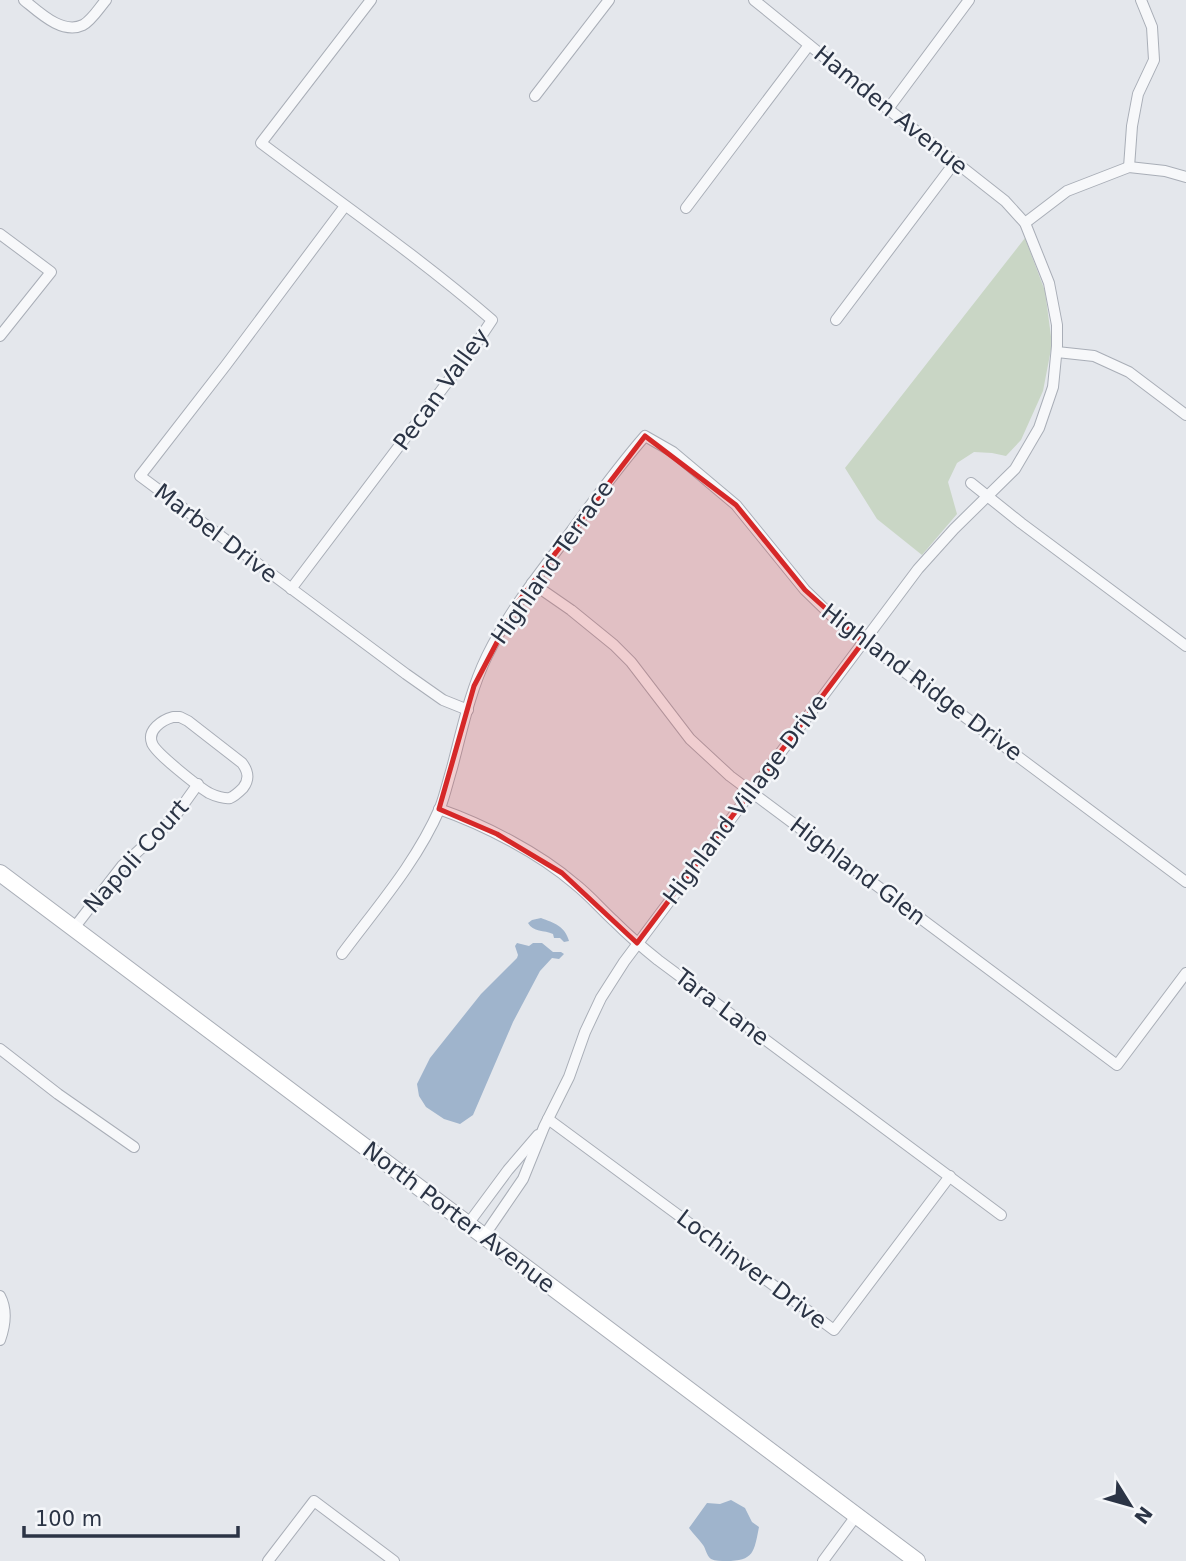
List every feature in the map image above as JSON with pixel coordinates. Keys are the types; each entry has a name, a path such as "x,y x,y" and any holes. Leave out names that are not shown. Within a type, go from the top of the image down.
{"main road":[{"name":"North Porter Avenue","path":"0,873 917,1561"}],"street":[{"path":"24,0 57,24 75,27 90,19 106,0"},
{"name":"Pecan Valley","path":"291,589 492,320 446,282 261,143 371,0"},
{"path":"536,96 609,0"},
{"name":"Hamden Avenue","path":"754,0 1005,201 1025,223"},
{"path":"888,109 969,0"},
{"path":"1129,167 1138,94 1154,60 1152,27 1142,0"},
{"path":"686,208 809,45"},
{"path":"836,320 955,162"},
{"path":"1025,223 1068,191 1129,167 1165,171 1186,177"},
{"name":"Marbel Drive","path":"345,206 140,476 429,691 468,710"},
{"name":"Highland Village Drive","path":"484,1236 523,1179 601,998 638,943 931,553 1014,469 1039,428 1053,387 1057,325 1049,283 1025,223"},
{"path":"0,234 51,272 0,336"},
{"path":"1057,352 1094,356 1129,372 1186,415"},
{"name":"Highland Terrace","path":"342,954 403,874 439,809 474,686 518,602 645,436"},
{"name":"Highland Ridge Drive","path":"645,436 673,452 736,505 823,610 1186,882"},
{"path":"971,483 1186,646"},
{"name":"Highland Glen","path":"532,583 614,645 631,662 690,739 730,776 1117,1065 1186,973"},
{"name":"Napoli Court","path":"180,717 188,721 236,757 247,770 246,783 242,790 230,798 209,793 198,784 164,758 152,744 154,729 165,719 180,717"},
{"name":"Napoli Court","path":"74,928 122,866 173,819 198,784"},
{"name":"Tara Lane","path":"439,809 497,834 562,873 638,943 1001,1215"},
{"path":"0,1049 134,1147"},
{"name":"Highland Village Drive","path":"468,1224 546,1123"},
{"name":"Lochinver Drive","path":"546,1123 834,1330 950,1176"},
{"path":"0,1296 4,1303 3,1333 0,1340"},
{"path":"268,1561 314,1501 394,1561"},
{"path":"823,1561 856,1516"}],"highlighted area":[{"path":"645,436 736,505 805,590 863,642 637,943 562,873 497,834 439,809 474,686 518,602"}],"green space":[{"path":"1025,238 1045,291 1052,344 1043,391 1021,440 1006,456 974,452 957,463 948,482 957,514 922,555 877,519 845,468"}],"water":[{"path":"541,918 562,928 569,941 554,938 553,934 536,929 528,923"},
{"path":"517,943 529,946 542,943 553,952 564,954 559,959 552,958 540,971 513,1022 473,1115 460,1124 444,1119 426,1107 419,1096 417,1084 430,1058 481,994 517,958"},
{"path":"731,1500 745,1508 752,1522 759,1527 756,1543 751,1553 742,1559 713,1560 689,1528 707,1503 720,1504"}]}
